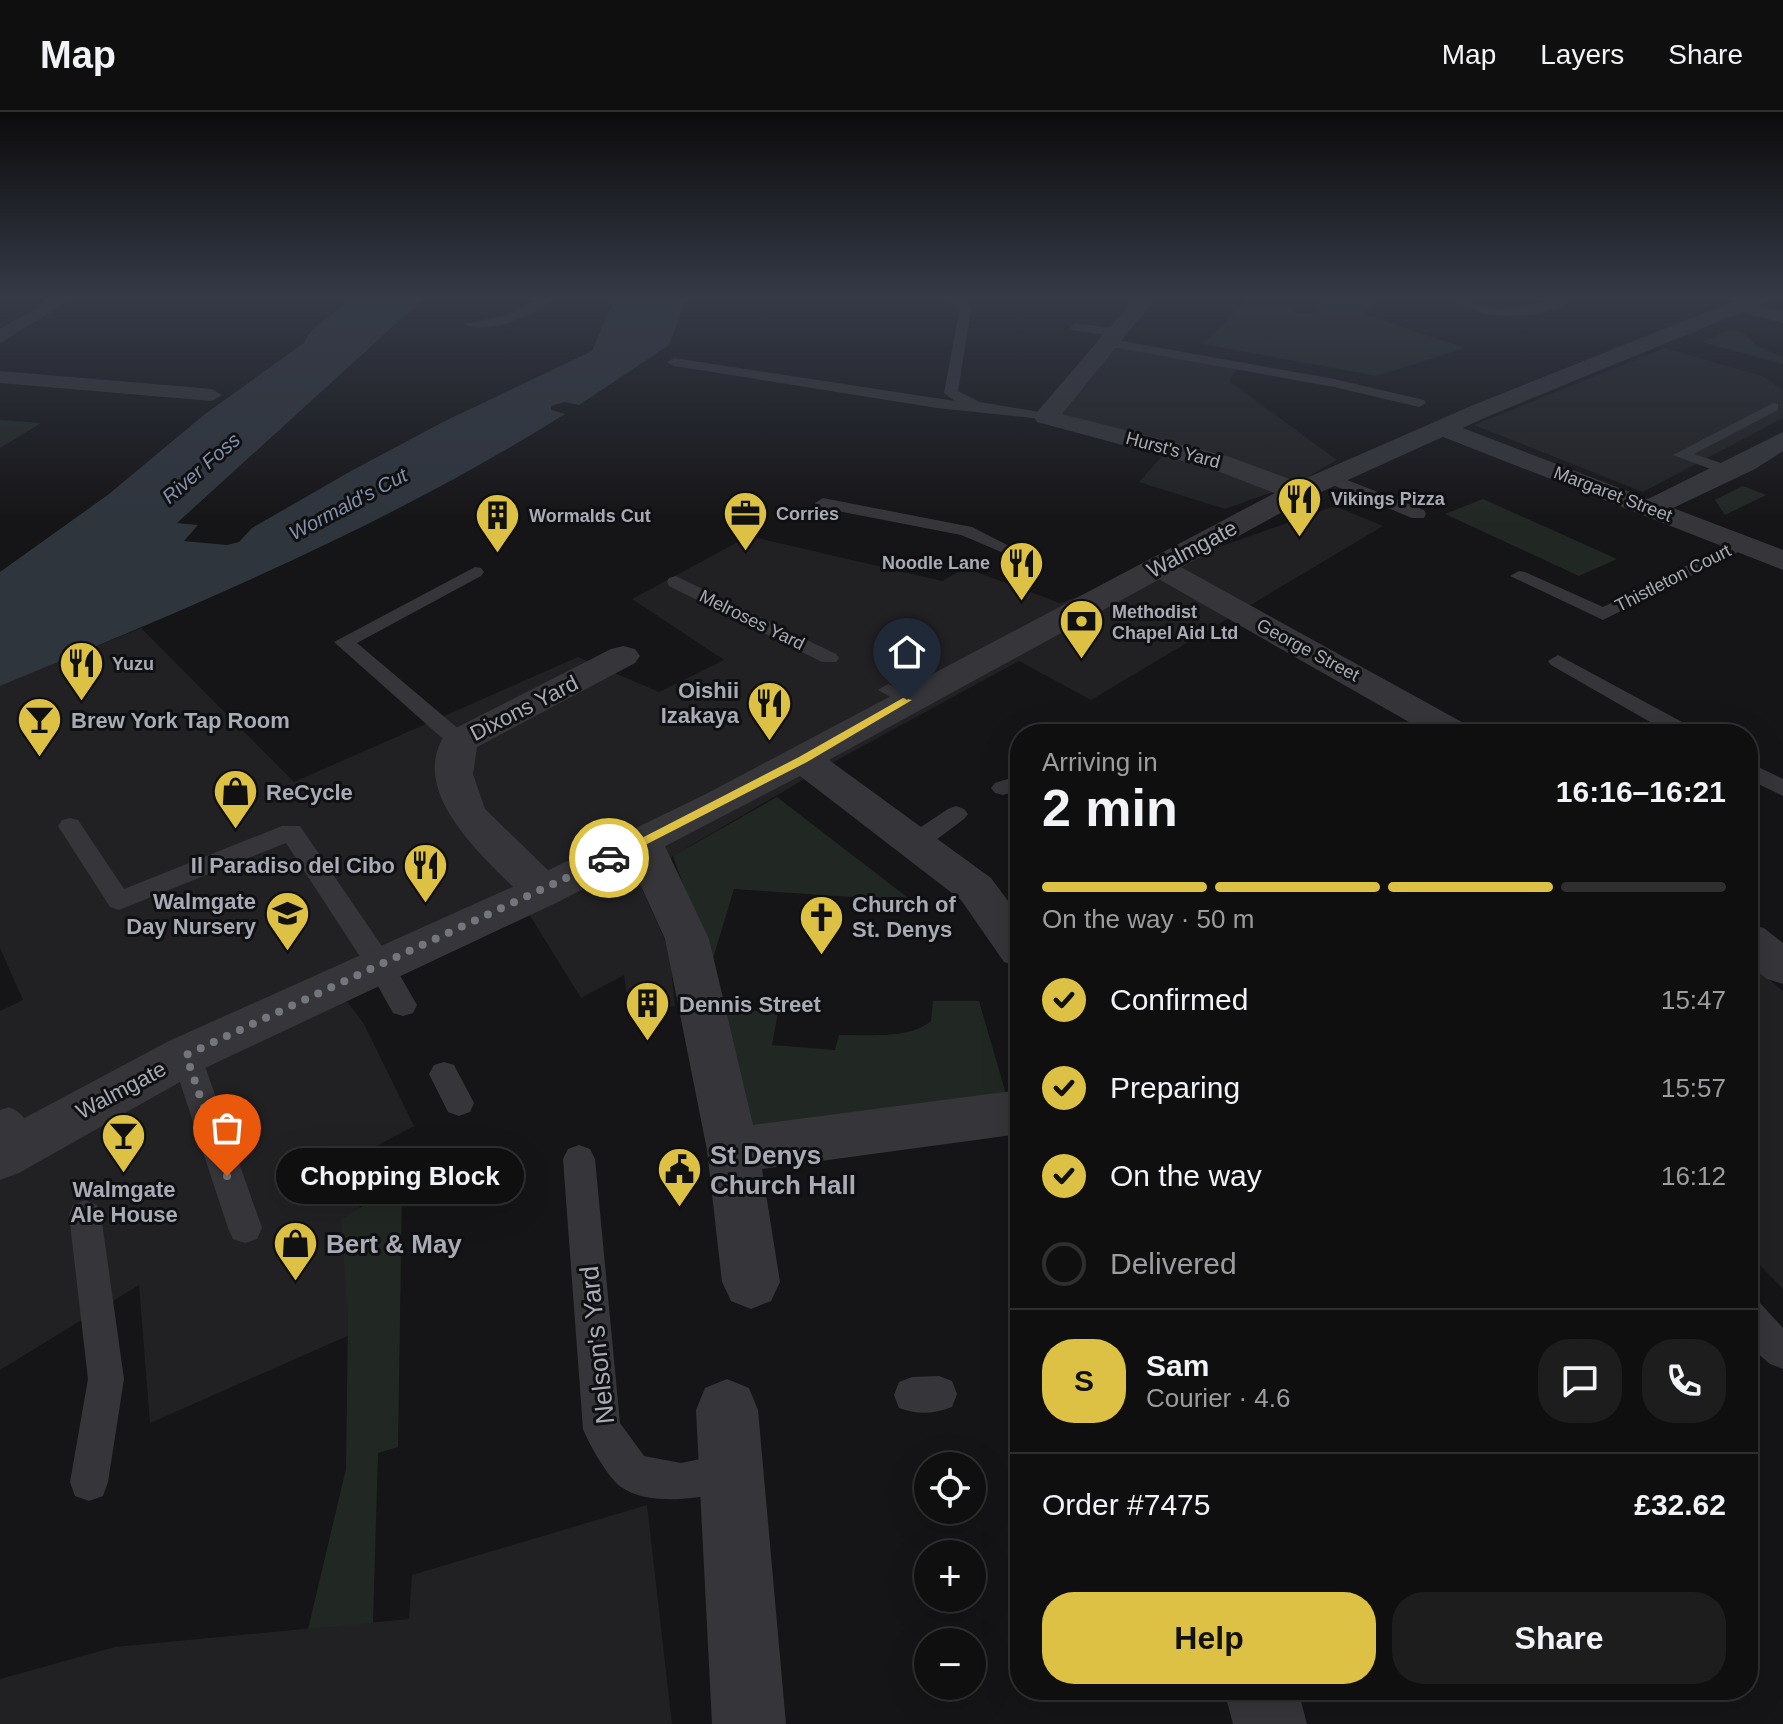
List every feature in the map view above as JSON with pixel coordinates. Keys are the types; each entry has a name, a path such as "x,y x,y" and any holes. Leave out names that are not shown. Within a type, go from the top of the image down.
{"street":[{"path":"1046,417 1083,374"},
{"name":"Walmgate","path":"11,1140 72,1131 186,1055 543,891 642,842 803,759 898,695 1098,591 1159,567 1298,492 1573,374"},
{"path":"0,377 212,395"},
{"name":"Hurst's Yard","path":"1046,417 1221,463 1298,492"},
{"name":"Margaret Street","path":"1442,428 1783,561"},
{"path":"1651,508 1738,467 1783,440"},
{"path":"1738,467 1783,475"},
{"name":"George Street","path":"1159,567 1439,724"},
{"name":"Dixons Yard","path":"543,891 467,814 454,774 459,741 623,656"},
{"path":"803,759 976,889 1010,936"},
{"path":"642,842 687,939 733,1150 751,1282"},
{"path":"1758,948 1783,967"},
{"path":"733,1150 1010,1113"},
{"path":"728,1441 749,1724"},
{"path":"1264,1700 1270,1724"}],"lane":[{"path":"751,374 937,404 976,406 1046,417"},
{"path":"954,374 951,393 976,406"},
{"path":"1291,374 1419,403"},
{"path":"1738,467 1681,455 1773,407"},
{"path":"1329,478 1418,514"},
{"path":"823,503 966,531 1006,549"},
{"name":"Thistleton Court","path":"1519,576 1603,614 1740,544"},
{"path":"459,741 344,642 475,572"},
{"name":"Melroses Yard","path":"676,582 829,658"},
{"path":"1558,661 1669,724"},
{"path":"1758,775 1783,789"},
{"path":"915,843 956,814"},
{"path":"70,826 119,901 291,832 380,965 403,1005"},
{"path":"186,1055 245,1228"},
{"path":"444,1074 459,1103"},
{"name":"Nelson's Yard","path":"579,1159 602,1429 633,1473 681,1482 728,1441"},
{"path":"85,1215 106,1379 89,1482"},
{"path":"1758,1329 1783,1351"}],"shaded area":[{"path":"1086,374 1234,374 1229,381 1337,460 1295,484 1225,509 1139,482 1165,453 1037,419"},
{"path":"1600,374 1756,374 1783,390 1783,418 1643,492 1474,425"},
{"path":"0,420 41,423 0,448"},
{"path":"1743,486 1766,495 1725,515 1715,500"},
{"path":"1483,499 1617,559 1579,576 1445,514"},
{"path":"1335,506 1383,526 1091,700 1019,661 832,763 673,856 642,889 669,949 675,1006 630,1016 624,975 581,998 519,898 332,982 364,1024 414,1126 360,1155 333,1157 363,1213 352,1334 150,1423 139,1285 0,1370 0,1011 23,1000 0,948 0,686 141,628 294,782 578,657 659,692 724,660 632,599 749,536 942,581 965,568 1060,603"},
{"path":"777,797 912,901 734,889 711,965 673,856"},
{"path":"1758,970 1783,991 1783,1289 1758,1263"},
{"path":"933,1001 979,1001 1006,1094 753,1127 716,1009 778,1012 772,1045 835,1050 839,1035 899,1034 922,1027 931,1021"},
{"path":"402,1190 398,1447 378,1453 373,1623 308,1629 346,1469 348,1317 341,1220 366,1204"},
{"path":"647,1505 672,1724 0,1724 0,1679 115,1647 409,1619 412,1575"}],"water":[{"path":"260,374 340,374 177,523 198,525 184,541 227,545 239,542 252,528 351,471 443,422 543,374 625,374 579,405 564,402 551,406 551,410 565,414 498,455 359,528 145,626 0,686 0,572 109,494 205,414"}],"way so far":[{"path":"227,1176 186,1055 609,858"}],"place":[{"name":"Vikings Pizza","path":"1300,538"},
{"name":"Corries","path":"745,553"},
{"name":"Wormalds Cut","path":"498,555"},
{"name":"Noodle Lane","path":"1021,602"},
{"name":"Methodist Chapel Aid Ltd","path":"1081,661"},
{"name":"Yuzu","path":"81,703"},
{"name":"Oishii Izakaya","path":"770,742"},
{"name":"Brew York Tap Room","path":"40,759"},
{"name":"ReCycle","path":"235,831"},
{"name":"Il Paradiso del Cibo","path":"426,904"},
{"name":"Walmgate Day Nursery","path":"287,953"},
{"name":"Church of St. Denys","path":"821,956"},
{"name":"Dennis Street","path":"648,1043"},
{"name":"Walmgate Ale House","path":"124,1175"},
{"name":"Chopping Block","path":"227,1176"},
{"name":"St Denys Church Hall","path":"679,1209"},
{"name":"Bert & May","path":"295,1283"}],"route":[{"path":"609,858 803,759 907,700"}],"water label":[{"name":"River Foss","path":"201,468"},
{"name":"Wormald's Cut","path":"348,504"}]}
